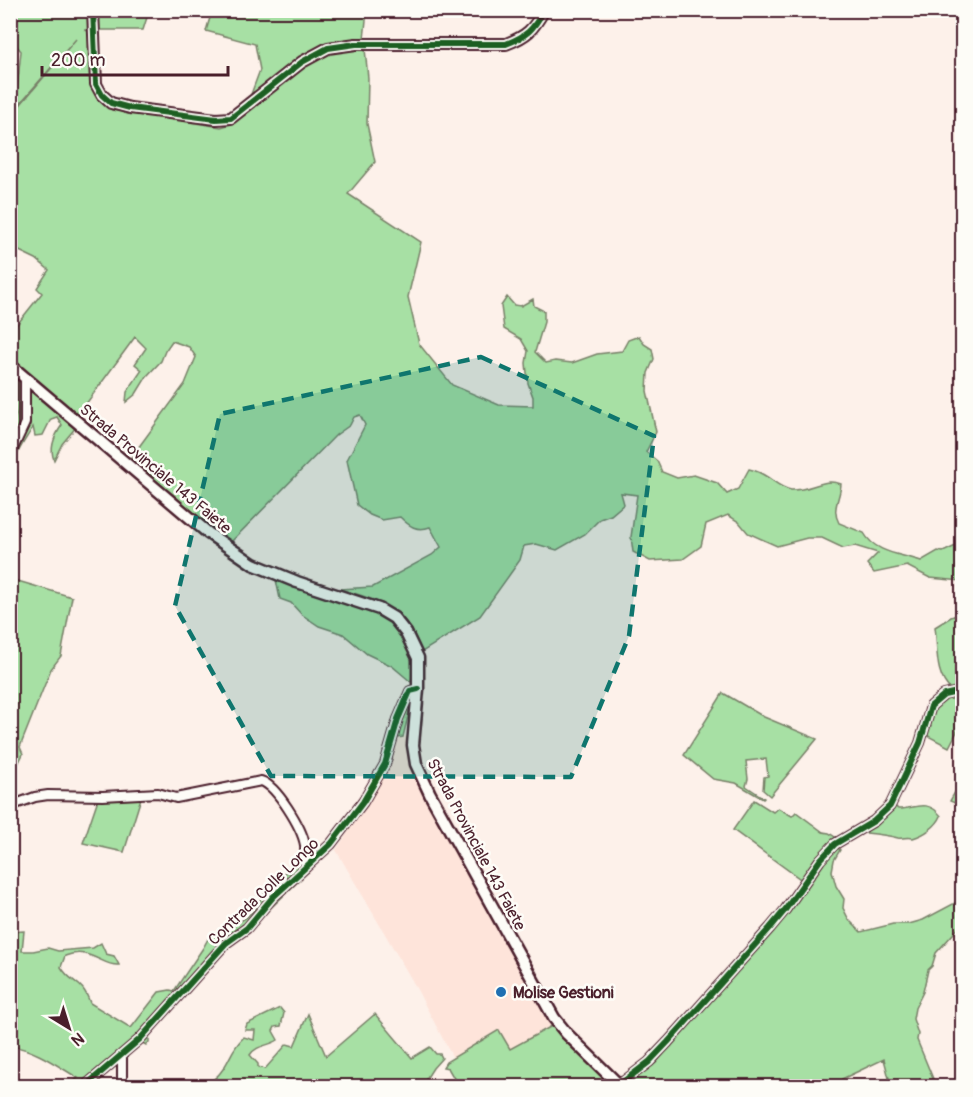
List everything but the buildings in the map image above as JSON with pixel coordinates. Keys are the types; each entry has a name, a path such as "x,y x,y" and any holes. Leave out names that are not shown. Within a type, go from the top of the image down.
{"main road":[{"name":"Strada Provinciale 143 Faiete","path":"10,365 208,534 253,564 297,582 379,609 394,618 406,633 418,658 414,755 430,794 554,1018 567,1034 620,1086"}],"street":[{"path":"93,10 96,84 102,96 111,103 130,108 216,119 231,118 302,62 328,48 356,44 506,44 520,39 533,29 544,10"},
{"path":"10,455 25,423 25,378"},
{"name":"Contrada Colle Longo","path":"85,1086 140,1039 226,943 247,928 273,897 331,844 370,791 385,764 408,695 410,691 418,689"},
{"path":"620,1086 649,1062 668,1042 770,928 820,860 835,844 874,821 890,806 920,743 931,706 944,694 963,691"},
{"name":"Contrada Colle Longo","path":"10,806 34,797 48,795 103,796 158,793 176,798 261,781 274,790 290,812 303,836 305,868"},
{"path":"122,1056 122,1086"}],"highlighted area":[{"path":"481,357 654,436 629,636 571,777 271,776 175,606 220,414"}],"shaded area":[{"path":"408,736 410,757 417,782 552,1026 510,1049 498,1030 453,1058 413,982 336,850 372,797 391,762 397,738"}],"green space":[{"path":"11,11 149,11 143,30 84,30 89,31 92,85 98,97 112,110 221,127 234,123 250,97 260,70 255,44 206,31 212,11 367,11 364,39 368,78 367,124 375,162 348,194 421,242 408,297 419,344 452,385 499,405 533,406 526,363 528,351 521,339 504,329 501,306 507,297 514,305 521,306 533,299 534,306 544,311 544,322 535,352 546,363 555,361 572,363 597,354 622,351 628,340 639,336 644,344 652,349 654,359 648,373 647,391 656,432 646,452 657,461 662,472 677,478 694,475 717,483 727,494 738,489 749,469 791,490 828,482 841,484 836,508 839,523 864,533 869,540 882,549 921,561 938,551 943,552 962,543 962,581 930,578 907,566 874,573 867,564 878,553 855,546 843,548 822,538 807,538 777,546 748,533 739,522 728,515 706,524 701,546 683,559 650,561 633,552 631,537 637,495 621,493 624,504 611,515 600,519 585,534 557,550 536,544 524,546 520,560 480,616 422,652 412,630 398,614 370,598 339,589 373,587 432,555 441,547 430,527 421,529 414,527 400,517 382,520 370,515 357,505 347,460 365,425 360,415 354,417 350,425 336,435 230,543 200,521 130,459 185,384 196,357 189,347 172,341 161,361 147,376 136,394 126,402 127,392 142,370 135,364 146,348 135,337 78,415 11,358 11,332 42,293 37,288 49,270 36,259 11,247 11,113 16,110 76,39 15,109 21,51 11,39"},
{"path":"11,372 77,426 62,444 54,460 52,451 54,442 62,425 57,417 51,419 43,435 35,436 33,427 16,457 14,477 11,482 11,433 16,415"},
{"path":"11,579 72,597 61,656 51,669 20,747 23,754 11,778"},
{"path":"276,580 369,610 389,620 406,640 409,648 412,665 411,682 392,666 367,654 343,634 319,626 301,614 291,603 280,599"},
{"path":"962,613 962,689 952,691 942,678 935,627"},
{"path":"723,693 764,717 817,739 770,796 763,790 764,777 768,776 766,759 746,761 748,779 746,786 763,799 736,783 713,779 684,755"},
{"path":"962,694 962,722 949,747 926,735 936,707 945,699"},
{"path":"413,695 403,737 397,738 404,710"},
{"path":"962,780 962,806 950,801"},
{"path":"141,798 124,852 83,843 98,799"},
{"path":"754,800 773,812 778,808 792,816 796,812 823,832 838,839 832,843 840,850 834,860 832,871 836,886 844,899 843,908 849,920 861,932 923,920 959,901 962,895 962,924 936,953 932,966 928,970 913,1019 918,1034 917,1040 936,1086 891,1086 884,1059 842,1079 844,1086 629,1086 626,1084 656,1063 679,1034 781,921 807,884 733,830"},
{"path":"894,805 898,809 930,807 941,816 930,830 913,838 866,833 870,826"},
{"path":"297,862 306,874 246,932 225,948 149,1035 149,1042 146,1045 141,1042 94,1086 67,1086 78,1078 38,1054 11,1046 10,932 24,931 22,951 48,948 58,951 93,948 101,943 106,954 114,956 119,965 113,965 82,953 65,956 61,967 84,990 90,1003 131,1028 159,992 174,991 208,939 247,917 255,909 262,896"},
{"path":"280,1008 284,1013 281,1026 275,1027 273,1031 278,1040 256,1049 250,1055 258,1067 265,1069 287,1044 294,1046 308,1014 326,1056 375,1014 412,1058 430,1047 436,1054 440,1054 442,1058 426,1079 432,1086 206,1086 220,1073 244,1037 254,1040 255,1030 245,1030 247,1024"},
{"path":"552,1026 613,1086 447,1086 455,1080 448,1068 443,1067 446,1062 499,1030 510,1049"}],"cycle path":[{"path":"93,10 96,84 102,95 111,103 130,108 216,119 231,118 302,62 328,48 356,44 506,44 529,31 544,10"},
{"path":"85,1086 140,1039 226,943 247,928 273,897 331,844 363,802 385,764 398,719 410,691 418,689"},
{"path":"619,1085 649,1062 668,1042 770,928 820,860 835,844 874,821 890,806 920,743 931,706 944,695 962,691"}],"place":[{"name":"Molise Gestioni","path":"501,992"}]}
